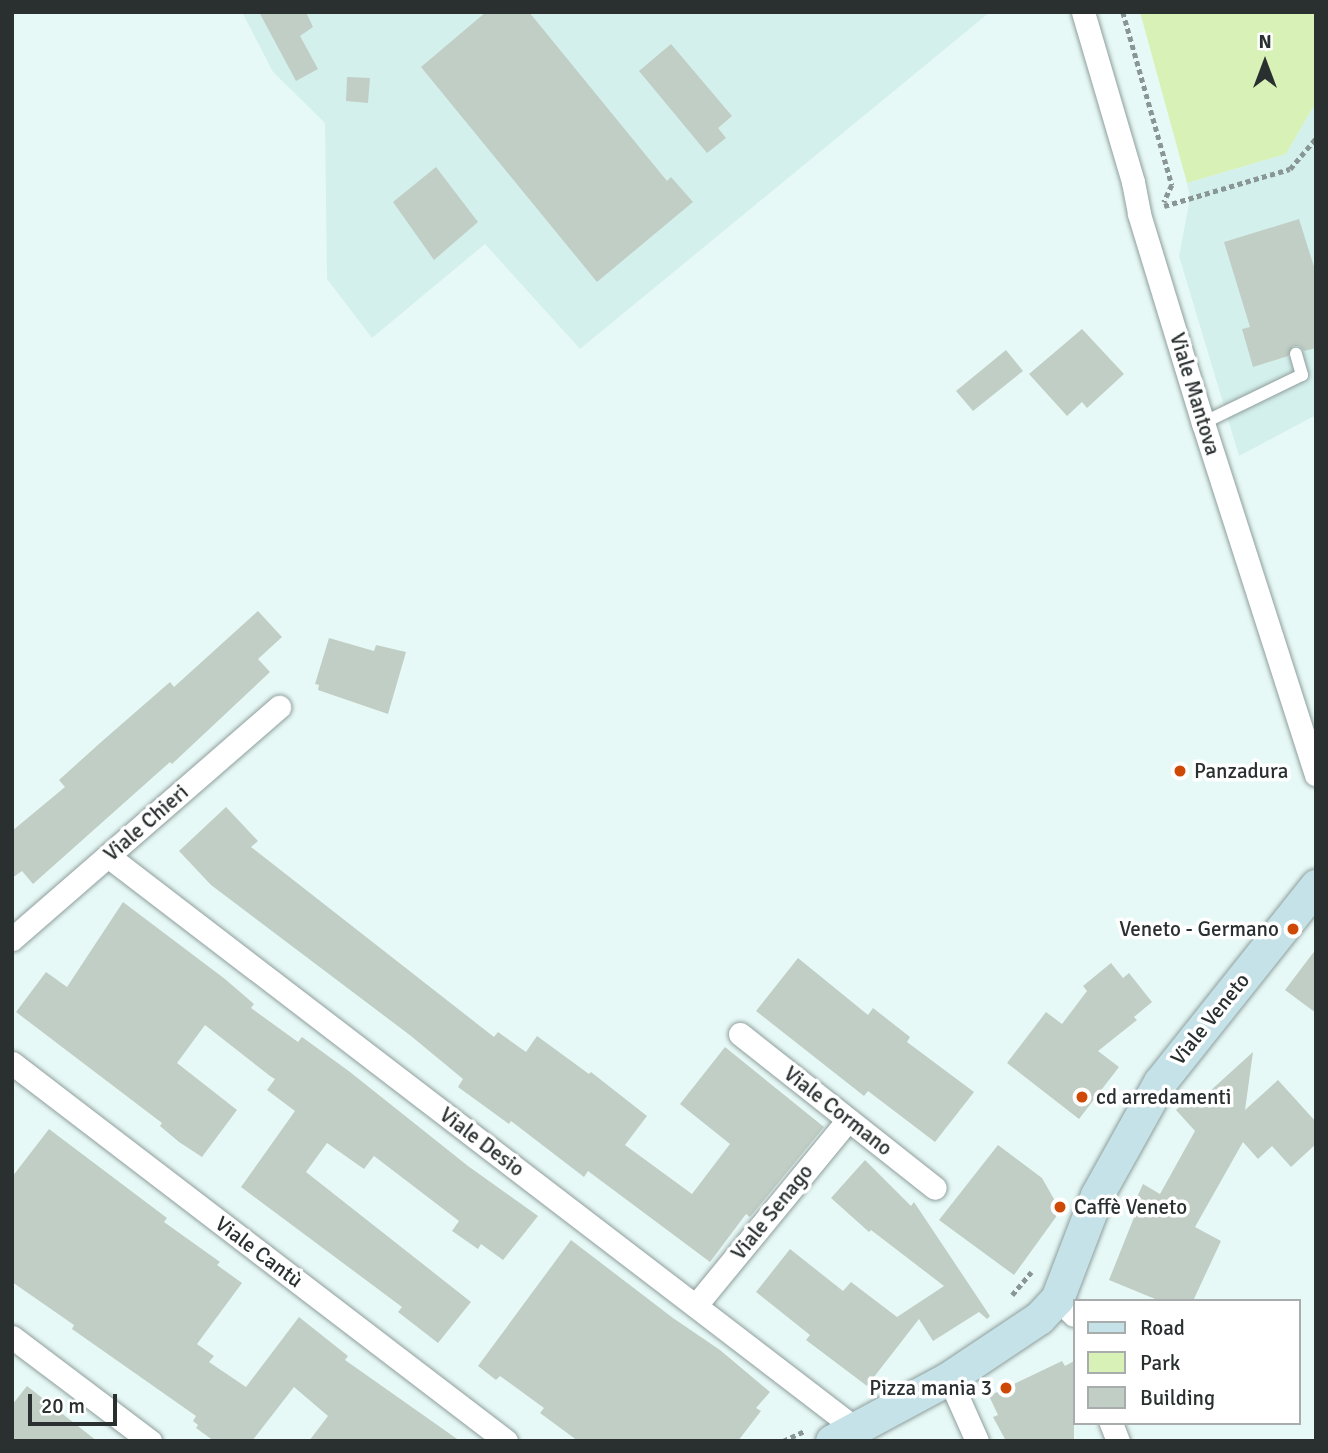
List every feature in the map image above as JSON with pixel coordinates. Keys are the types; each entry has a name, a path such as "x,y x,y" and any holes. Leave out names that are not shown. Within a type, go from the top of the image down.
{"main road":[{"name":"Viale Veneto","path":"842,1428 949,1378 1039,1318 1066,1307 1097,1195 1160,1082 1316,886"}],"street":[{"name":"Viale Mantova","path":"1083,12 1203,423 1316,774"},
{"name":"Viale Chieri","path":"12,939 279,707"},
{"name":"Viale Desio","path":"108,856 696,1305 842,1428"},
{"name":"Viale Cormano","path":"740,1034 935,1188"},
{"name":"Viale Cantù","path":"12,1063 506,1441"},
{"name":"Viale Senago","path":"696,1305 848,1119"},
{"path":"12,1337 150,1441"},
{"path":"949,1378 977,1441"}],"lane":[{"path":"1203,423 1302,375 1296,354"}],"path":[{"path":"1191,198 1290,169 1316,138"},
{"path":"1004,1304 1034,1268"},
{"path":"782,1441 842,1428"}],"shaded area":[{"path":"242,12 990,12 580,349 485,244 372,338 327,279 325,123 273,72"},
{"path":"1316,102 1316,415 1239,456 1179,256 1190,198 1187,183 1286,154"}],"green space":[{"path":"1140,12 1316,12 1316,102 1286,154 1187,183"}],"building":[{"path":"259,12 306,12 313,27 300,36 318,69 296,81"},
{"path":"486,12 529,12 667,181 671,177 693,202 597,282 421,67"},
{"path":"671,44 732,116 718,128 726,138 707,153 639,71"},
{"path":"347,77 370,78 368,103 346,101"},
{"path":"436,167 478,222 434,260 393,202"},
{"path":"1299,219 1316,273 1316,348 1304,351 1299,346 1293,346 1288,356 1253,367 1242,329 1250,327 1224,242"},
{"path":"1082,329 1124,374 1087,408 1082,402 1067,416 1029,374"},
{"path":"1006,350 1023,371 973,411 956,391"},
{"path":"258,611 282,637 258,659 270,672 172,764 170,762 33,884 22,871 12,878 12,831 65,787 59,780 100,743 170,682 174,687"},
{"path":"329,638 374,651 376,645 406,652 388,714 318,690 319,685 315,684"},
{"path":"226,807 258,841 251,847 494,1037 498,1032 526,1052 537,1036 589,1074 591,1072 647,1116 625,1145 692,1194 730,1144 680,1104 725,1047 824,1127 750,1217 746,1214 710,1262 588,1171 584,1177 511,1121 509,1124 458,1087 463,1079 411,1036 211,885 179,851"},
{"path":"123,902 225,979 254,1004 251,1008 298,1042 302,1037 468,1166 538,1216 503,1260 481,1244 478,1249 452,1231 459,1221 374,1156 364,1169 327,1143 306,1172 471,1302 438,1343 398,1312 402,1307 241,1187 295,1111 267,1090 275,1079 205,1025 177,1063 237,1110 202,1157 179,1142 160,1126 162,1123 16,1012 46,972 67,987"},
{"path":"1316,949 1316,1013 1285,990"},
{"path":"798,958 868,1015 873,1008 910,1037 907,1042 974,1092 935,1142 868,1091 864,1096 756,1011"},
{"path":"1111,963 1123,978 1129,973 1152,1002 1134,1017 1137,1020 1098,1051 1119,1067 1079,1119 1007,1063 1046,1012 1062,1024 1087,991 1083,986"},
{"path":"1253,1052 1245,1110 1278,1080 1316,1122 1316,1144 1291,1167 1272,1146 1258,1159 1243,1142 1195,1227 1221,1241 1194,1299 1155,1299 1109,1280 1137,1210 1132,1208 1143,1184 1160,1194 1195,1131 1176,1110 1194,1094 1200,1100"},
{"path":"49,1129 167,1218 164,1222 220,1262 217,1265 242,1283 197,1344 214,1356 209,1362 246,1387 299,1317 348,1356 345,1360 460,1441 309,1441 328,1416 294,1387 252,1441 214,1441 196,1428 198,1425 193,1421 196,1416 72,1329 74,1325 12,1282 12,1177"},
{"path":"998,1145 1042,1178 1054,1199 1056,1217 1014,1275 939,1220"},
{"path":"865,1160 911,1206 914,1202 990,1316 987,1319 979,1312 933,1341 919,1319 867,1386 806,1340 810,1335 756,1292 790,1249 843,1291 851,1282 897,1317 944,1286 871,1230 869,1232 831,1198"},
{"path":"571,1240 673,1318 720,1350 770,1392 756,1408 761,1411 738,1441 578,1441 540,1413 544,1408 500,1376 496,1380 478,1366"},
{"path":"1062,1361 1065,1366 1072,1362 1074,1441 1006,1441 993,1417 998,1415 989,1396"},
{"path":"27,1386 97,1441 12,1441 12,1405"}],"place":[{"name":"Panzadura","path":"1180,771"},
{"name":"Veneto - Germano","path":"1293,929"},
{"name":"cd arredamenti","path":"1082,1097"},
{"name":"Caffè Veneto","path":"1060,1207"},
{"name":"Pizza mania 3","path":"1006,1388"}]}
